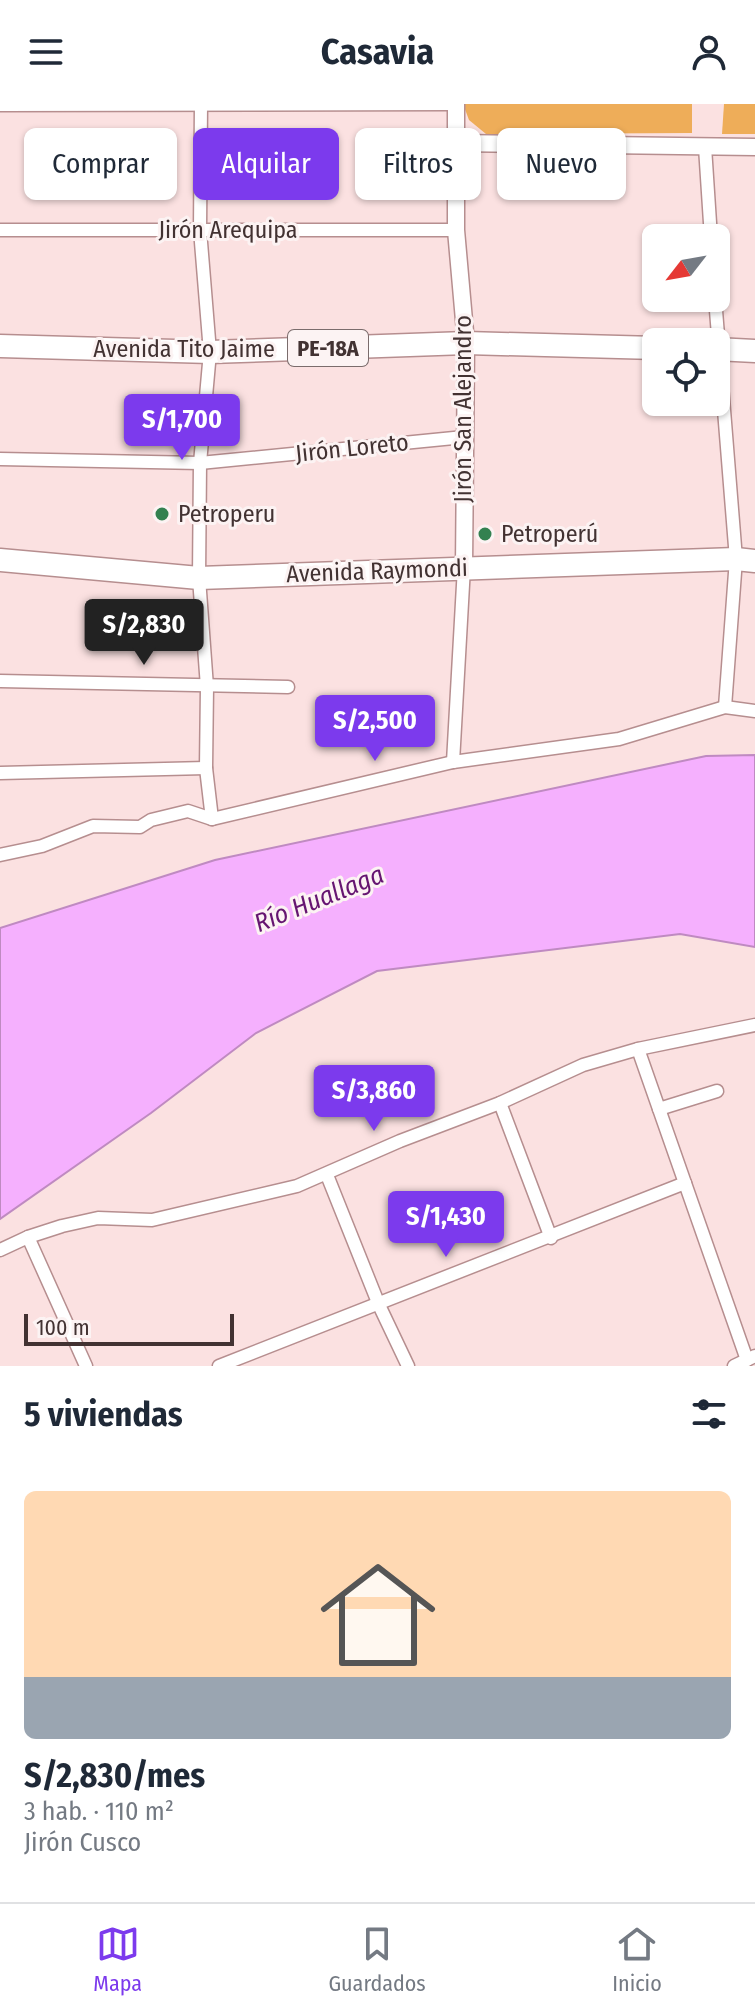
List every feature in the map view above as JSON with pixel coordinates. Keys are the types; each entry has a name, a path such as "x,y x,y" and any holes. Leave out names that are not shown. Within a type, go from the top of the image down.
{"highway":[{"name":"Avenida Tito Jaime","path":"0,346 210,352 466,343 642,348"},
{"path":"730,350 755,351"},
{"name":"Avenida Raymondi","path":"0,560 199,578 746,560"}],"street":[{"path":"201,104 200,230 210,352 200,463 199,578 207,687 206,768 212,819"},
{"path":"0,105 454,104"},
{"name":"Jirón San Alejandro","path":"454,104 455,128"},
{"path":"481,143 755,147"},
{"path":"705,147 710,224"},
{"name":"Jirón San Alejandro","path":"453,762 464,567 466,343 456,200"},
{"name":"Jirón Arequipa","path":"0,230 456,230"},
{"path":"725,707 746,560 726,416"},
{"name":"Jirón Loreto","path":"0,459 200,463 464,437"},
{"path":"0,681 288,687"},
{"path":"0,855 42,846 93,826 140,827 151,820 188,811 212,819 453,762 619,739 725,707 755,711"},
{"path":"0,773 206,768"},
{"path":"0,1250 28,1237 98,1218 152,1220 297,1186 400,1141 500,1103 583,1065 638,1049 755,1025"},
{"path":"638,1049 745,1361"},
{"path":"659,1109 717,1091"},
{"path":"500,1103 551,1238"},
{"path":"327,1175 379,1305 408,1366"},
{"path":"219,1366 685,1183"},
{"path":"28,1237 86,1366"}],"shaded area":[{"path":"463,104 692,104 692,133 626,133 626,128 497,128 497,134 486,134 469,120"},
{"path":"724,104 755,104 755,134 722,134"}],"water":[{"name":"Río Huallaga","path":"755,755 755,947 680,934 377,971 256,1033 151,1113 0,1219 0,928 215,860 706,756"}],"place":[{"name":"Petroperu","path":"162,514"},
{"name":"Petroperú","path":"485,534"}]}
